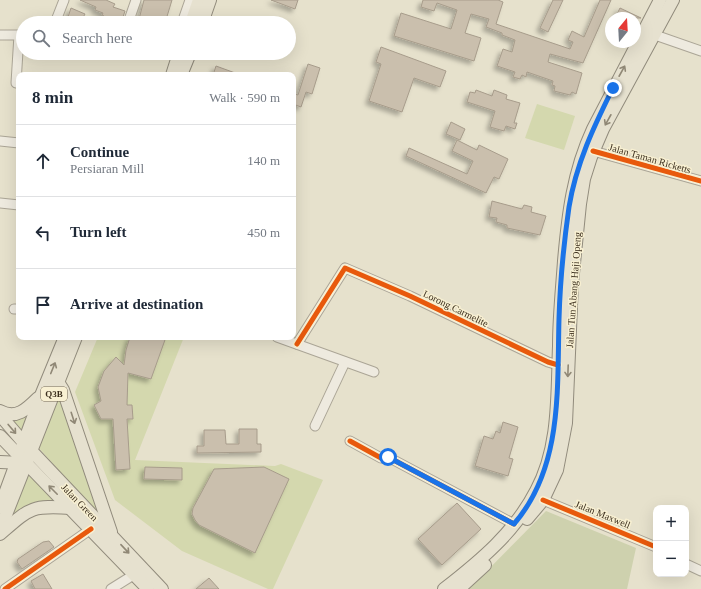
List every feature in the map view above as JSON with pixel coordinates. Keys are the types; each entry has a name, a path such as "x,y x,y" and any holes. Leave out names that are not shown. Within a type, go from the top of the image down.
{"main road":[{"path":"193,16 199,0"},
{"path":"204,16 210,0"},
{"name":"Jalan Tun Abang Haji Openg","path":"444,589 498,544 523,514 537,490 546,467 556,422 560,312 566,231 575,180 584,149 593,129 660,0"},
{"path":"654,13 664,0"},
{"name":"Jalan Tun Abang Haji Openg","path":"459,589 503,548 543,500 557,470 566,424 572,283 584,179 593,151 603,129 673,0"},
{"path":"173,72 176,60"},
{"path":"182,72 187,60"},
{"path":"27,447 42,393 64,340"},
{"name":"Q3B","path":"0,530 20,461 58,382 75,340"},
{"path":"58,382 64,390 112,535"},
{"path":"0,411 10,415 16,414 28,408 42,393"},
{"name":"Jalan Green","path":"0,415 27,447 162,589"},
{"name":"Jalan Green","path":"0,436 20,461 72,508 148,589"},
{"path":"0,462 20,461 0,507"},
{"path":"0,534 25,513 34,509 42,507 72,508"}],"street":[{"path":"58,16 64,0"},
{"path":"130,16 136,0"},
{"path":"184,16 190,0"},
{"path":"0,35 16,36"},
{"path":"655,35 701,51"},
{"path":"17,72 18,60"},
{"path":"0,141 16,142"},
{"name":"Jalan Taman Ricketts","path":"593,151 701,181"},
{"path":"0,203 16,205"},
{"name":"Lorong Carmelite","path":"297,344 345,268 410,296 548,362 558,365"},
{"path":"286,340 374,372"},
{"path":"315,426 345,362"},
{"path":"350,441 381,458 388,457 514,524"},
{"name":"Jalan Maxwell","path":"543,500 653,546"},
{"path":"5,589 92,529"},
{"path":"111,589 135,574"}],"green space":[{"path":"537,104 575,116 564,150 525,138"},
{"path":"97,340 183,340 135,460 275,466 281,464 323,480 273,589 268,589 182,551 115,500 75,392"},
{"path":"60,394 102,519 39,448"},
{"path":"30,412 20,432 9,418"},
{"path":"29,473 58,502 31,504 9,519"},
{"path":"546,511 636,548 627,589 469,589"}],"building":[{"path":"80,0 106,0 115,4 113,7 125,11 123,16 104,16 102,15 103,13 95,10 96,7"},
{"path":"144,0 172,0 167,16 140,16"},
{"path":"271,0 298,0 295,9"},
{"path":"423,0 498,0 503,2 496,24 570,49 573,42 568,40 572,31 584,37 600,0 611,0 583,63 550,54 548,62 582,73 576,94 572,92 570,95 554,91 555,86 552,85 553,81 527,72 526,77 522,75 520,79 513,77 515,72 497,66 503,49 512,52 515,40 486,27 489,19 471,14 465,33 481,38 474,61 394,36 401,13 451,29 457,10 437,3 434,11 421,7"},
{"path":"553,0 563,0 548,32 540,28"},
{"path":"71,8 85,14 84,16 68,16"},
{"path":"620,8 628,12 618,12"},
{"path":"381,47 446,71 440,87 414,78 402,112 369,101 381,64 376,62"},
{"path":"308,64 320,68 312,94 306,92 301,107 296,105 296,94 298,95"},
{"path":"216,66 232,72 214,72"},
{"path":"476,90 492,96 494,90 507,95 506,99 520,103 514,123 517,123 515,129 506,126 504,131 490,127 495,111 467,102 470,92 475,93"},
{"path":"451,122 465,129 460,140 446,134"},
{"path":"457,140 477,150 479,145 508,159 499,179 494,177 486,193 406,156 409,148 467,174 473,161 452,151"},
{"path":"492,201 522,209 524,205 532,207 531,212 546,216 540,235 507,228 507,225 496,222 497,218 489,217"},
{"path":"129,340 165,340 151,379 128,373 127,405 132,405 133,419 127,419 130,469 116,470 113,419 101,419 94,405 101,401 98,387 104,371 116,357 124,365"},
{"path":"503,422 518,427 509,458 513,459 508,476 475,466 484,436 493,439 496,431 500,433"},
{"path":"239,429 257,429 257,444 261,444 261,452 197,453 197,446 204,446 204,430 225,430 226,444 239,444"},
{"path":"145,467 182,468 182,480 144,479"},
{"path":"264,467 289,479 255,553 199,525 192,514 193,508 214,469"},
{"path":"457,503 481,529 442,565 418,539"},
{"path":"49,541 54,547 22,569 17,562 18,559 43,542"},
{"path":"43,574 52,589 35,589 31,581"},
{"path":"209,578 219,589 196,589"}],"cycle path":[{"path":"593,151 701,181"},
{"path":"297,344 345,268 410,296 548,362 558,365"},
{"path":"350,441 381,458 388,457 514,524"},
{"path":"543,500 653,546"},
{"path":"5,589 91,529"}],"route":[{"path":"388,457 514,524 523,514 537,490 546,467 556,422 560,312 569,206 584,149 613,88"}]}
